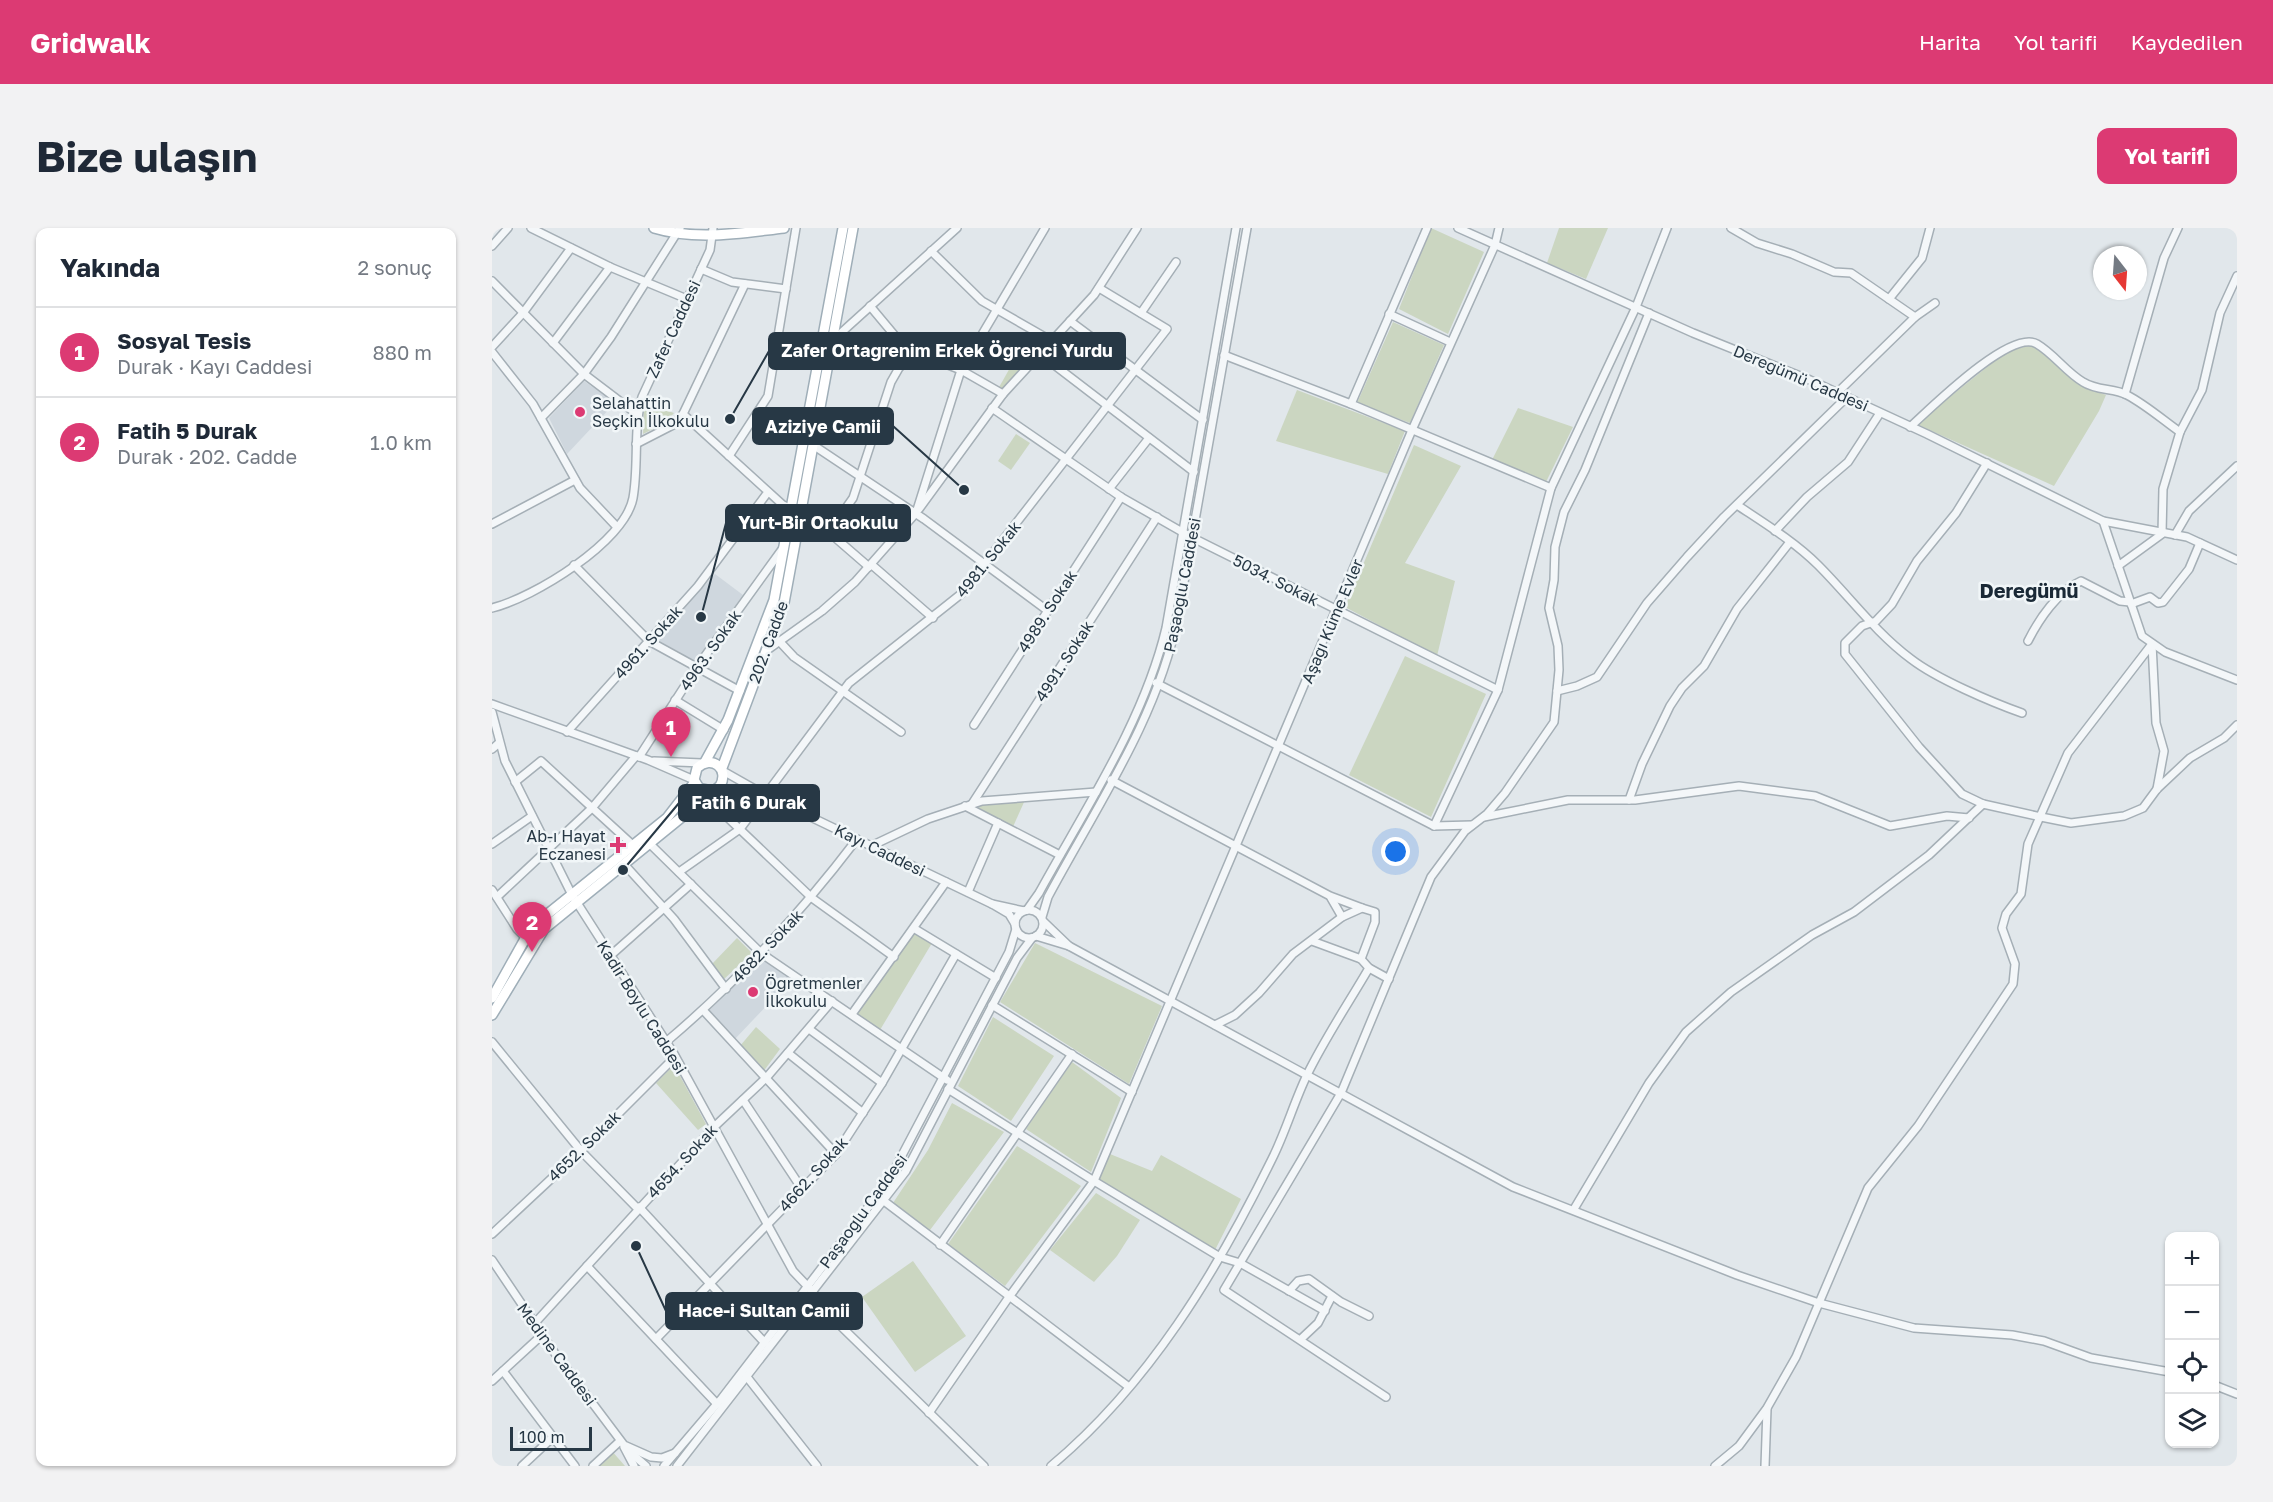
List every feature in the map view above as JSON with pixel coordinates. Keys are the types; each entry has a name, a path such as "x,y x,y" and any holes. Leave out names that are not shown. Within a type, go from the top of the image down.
{"main road":[{"path":"654,228 713,232 784,228"},
{"name":"202. Cadde","path":"722,770 784,603 843,228"},
{"name":"202. Cadde","path":"703,763 724,730 770,612 784,546 798,510 813,445 853,228"},
{"path":"492,1015 494,999 529,942 539,921 574,899 624,864 637,849 676,810 695,781 695,770 703,763 714,762 722,770 722,784 651,844 637,849 574,899"},
{"path":"695,781 702,790 711,793"}],"street":[{"path":"492,246 508,228"},
{"path":"531,228 610,267 687,299"},
{"path":"729,456 767,400 796,228"},
{"path":"832,341 957,228"},
{"path":"916,513 961,370 1045,228"},
{"path":"766,651 836,599 871,566 916,513 1003,394 1099,288 1137,228"},
{"name":"Paşaoğlu Caddesi","path":"1043,920 1048,897 1144,719 1159,684 1175,630 1247,228"},
{"path":"1351,404 1427,228"},
{"name":"Deregümü Caddesi","path":"1458,228 1635,307 1847,397 2103,521 2175,535 2200,543 2237,560"},
{"name":"Aşağı Küme Evler","path":"929,1413 1009,1297 1094,1181 1412,430 1496,245 1499,228"},
{"path":"1434,826 1498,690 1551,488 1635,307 1667,228"},
{"path":"1731,228 1757,243 1792,254 1834,272 1851,273 1915,317"},
{"path":"1889,299 1922,258 1930,228"},
{"path":"2125,394 2164,258 2178,228"},
{"name":"Paşaoğlu Caddesi","path":"1026,910 1094,793 1151,680 1166,628 1236,229"},
{"path":"541,418 584,374 611,337 678,231"},
{"name":"Zafer Caddesi","path":"492,608 537,591 574,565 617,527 628,512 633,497 638,415 644,393 701,269 713,232"},
{"path":"492,347 523,313 572,248"},
{"path":"931,251 980,299 1052,341"},
{"path":"1099,288 1141,313 1176,262"},
{"path":"553,343 610,267"},
{"path":"701,269 732,282 786,289"},
{"path":"2118,566 2162,534 2163,489 2180,432 2202,390 2220,313 2237,276"},
{"path":"492,281 584,374 638,415"},
{"path":"636,444 673,425 683,414 745,284"},
{"path":"1837,393 1915,317 1935,303"},
{"path":"870,306 911,356"},
{"name":"4981. Sokak","path":"679,872 740,830 842,691 865,669 956,599 986,564 1167,329 1141,313"},
{"path":"1386,1398 1301,1339 1224,1290 1341,1093 1431,877 1454,845 1505,794 1554,722 1558,646 1549,608 1554,580 1556,546 1564,512 1585,470 1649,313"},
{"path":"1389,314 1450,342"},
{"path":"1070,321 1203,420"},
{"path":"1910,427 1988,361 2022,341 2037,344 2083,383 2101,390 2125,394 2180,432"},
{"path":"492,352 524,392 541,418 575,480 617,527"},
{"path":"829,532 851,502 891,382 898,368 911,356 918,353 961,370 1003,394"},
{"path":"1040,354 1194,471"},
{"path":"1224,355 1351,404 1551,488"},
{"path":"1557,691 1577,686 1597,676 1647,603 1694,549 1847,397"},
{"name":"5034. Sokak","path":"992,408 1121,497 1191,537 1498,690"},
{"path":"1775,531 1807,497 1848,462 1880,413"},
{"path":"683,414 768,492 829,532 933,618"},
{"path":"1109,489 1149,438"},
{"path":"813,445 916,513 1048,611"},
{"path":"1987,463 1956,513 1917,561 1892,604 1876,621 1862,626 1845,643 1845,654 1919,747 1962,794 1983,804 2071,823 2124,816 2143,808 2157,789 2190,758 2224,738 2237,725"},
{"path":"2175,535 2189,511 2237,466"},
{"path":"492,524 575,480"},
{"name":"4961. Sokak","path":"567,732 709,573 768,492"},
{"name":"4989. Sokak","path":"974,725 1121,497"},
{"path":"1737,505 1816,563 1857,605 1869,624 1913,661 1992,703 2022,713"},
{"name":"4991. Sokak","path":"968,805 1157,517"},
{"path":"2103,521 2142,636 2165,652 2237,680"},
{"path":"1629,800 1642,764 1670,706 1682,688 1704,666 1737,609 1790,542"},
{"path":"2028,641 2060,596 2069,587 2082,581 2120,601 2130,603 2150,597 2158,603 2163,602 2189,569 2200,543"},
{"name":"4963. Sokak","path":"497,897 592,808 638,757 696,667 784,546"},
{"path":"574,565 649,640 740,691"},
{"path":"780,642 794,657 901,732"},
{"path":"2152,644 2156,723 2164,751 2157,789"},
{"path":"1715,1466 1739,1446 1767,1408 1796,1357 1868,1188 1918,1126 2013,984 2015,964 2002,928 2006,914 2021,894 2028,844 2068,753 2152,644"},
{"path":"1151,680 1434,826 1473,825"},
{"path":"675,700 724,730"},
{"path":"492,704 648,760 695,781"},
{"name":"Kadir Boylu Caddesi","path":"492,712 499,743 515,782 574,899 675,1057 793,1271 810,1292 984,1466"},
{"path":"492,749 499,743"},
{"path":"648,760 703,763"},
{"path":"515,782 541,761 637,849"},
{"name":"Kayı Caddesi","path":"722,770 767,796 992,904 1009,914 1016,926"},
{"path":"1111,780 1330,897 1371,910 1376,916 1361,959"},
{"path":"1483,817 1568,800 1629,800 1739,786 1815,796 1890,826 1947,816 1969,818"},
{"path":"871,846 920,823 968,805 997,798 1105,792"},
{"path":"711,793 740,830 812,898 894,957"},
{"name":"Kayı Caddesi","path":"711,793 767,796"},
{"path":"1574,1209 1649,1083 1686,1032 1731,992 1812,935 1854,912 1929,855 1983,804"},
{"path":"968,805 1060,855"},
{"path":"492,844 532,816"},
{"path":"968,892 998,823"},
{"name":"4682. Sokak","path":"666,1042 762,954 812,898 857,839"},
{"path":"651,844 762,954 902,1048 944,1078 950,1087 1094,1181 1221,1257 1240,1263 1325,1311"},
{"path":"624,864 665,908 726,989"},
{"path":"852,1014 915,929 946,882"},
{"path":"610,956 691,884"},
{"path":"492,890 529,942"},
{"path":"1330,897 1342,916"},
{"name":"Kayı Caddesi","path":"992,904 1026,910"},
{"path":"1215,1025 1235,1015 1259,993 1293,954 1342,916 1362,908"},
{"path":"1069,946 1035,911 1026,910 1018,916 1016,926 1022,936 1069,946 1171,999 1513,1187 1574,1209 1737,1275 1819,1303 1914,1328 2012,1335 2044,1341 2091,1358 2165,1371"},
{"path":"1034,937 1042,931 1043,920"},
{"name":"Paşaoğlu Caddesi","path":"677,1466 810,1292 899,1166 1012,947 1016,926"},
{"path":"915,929 996,978"},
{"name":"Paşaoğlu Caddesi","path":"664,1466 810,1292 906,1171 1017,958 1034,937"},
{"path":"1312,941 1361,959 1368,968 1389,979"},
{"name":"4662. Sokak","path":"656,1339 836,1154 882,1083 956,954"},
{"path":"1051,1466 1091,1433 1161,1349 1207,1283 1273,1157 1307,1075 1368,968"},
{"name":"4654. Sokak","path":"534,1324 714,1127 766,1078 832,1001"},
{"path":"992,1005 1132,1092"},
{"path":"703,1010 836,1154"},
{"path":"808,1029 882,1083"},
{"path":"492,1042 581,1151 711,1284 765,1343"},
{"path":"788,1053 863,1113"},
{"path":"940,1245 1072,1054"},
{"name":"4652. Sokak","path":"492,1234 581,1151 675,1057"},
{"path":"743,1100 802,1189"},
{"path":"884,1201 1129,1387"},
{"name":"Medine Caddesi","path":"492,1260 534,1324 622,1443 634,1466"},
{"path":"587,1266 717,1404"},
{"path":"1289,1291 1298,1281 1307,1278 1332,1296 1370,1316"},
{"path":"1301,1339 1314,1330 1332,1296"},
{"path":"492,1381 542,1335"},
{"path":"503,1371 575,1466"},
{"path":"747,1377 817,1466"},
{"path":"2219,1387 2237,1394"},
{"path":"1765,1466 1767,1408"},
{"path":"522,1466 553,1437"},
{"path":"593,1466 622,1443 639,1454 657,1458 678,1452"},
{"name":"Medine Caddesi","path":"622,1443 646,1466"}],"shaded area":[{"name":"Selahattin Seçkin İlkokulu","path":"584,381 610,399 613,405 567,454 549,418"},
{"path":"715,574 743,595 695,661 656,639"},
{"name":"Öğretmenler İlkokulu","path":"765,961 791,980 734,1040 710,1013 710,1008 757,963"}],"green space":[{"path":"1431,228 1484,252 1448,334 1399,309"},
{"path":"1559,228 1608,228 1586,279 1547,263"},
{"path":"1393,322 1444,345 1410,423 1357,403"},
{"path":"1031,331 1048,340 1002,392 998,389"},
{"path":"2032,345 2082,386 2106,395 2099,411 2054,486 1916,424 1997,359 2009,351"},
{"path":"1297,390 1405,431 1388,474 1276,441"},
{"path":"644,403 674,413 665,423 643,434"},
{"path":"1518,408 1573,427 1546,482 1492,460"},
{"path":"1016,434 1030,443 1011,470 998,461"},
{"path":"1414,445 1461,466 1405,563 1455,581 1437,656 1345,607"},
{"path":"1405,656 1486,694 1431,817 1349,775"},
{"path":"715,799 752,801 754,802 737,823"},
{"path":"1025,800 1012,829 976,806"},
{"path":"915,933 932,943 880,1030 856,1013"},
{"path":"737,938 752,953 723,980 712,964"},
{"path":"1035,943 1162,1006 1129,1084 1000,1002"},
{"path":"993,1017 1054,1056 1011,1121 958,1086"},
{"path":"756,1027 780,1049 763,1072 740,1046"},
{"path":"1072,1062 1121,1098 1091,1172 1026,1129"},
{"path":"674,1065 706,1124 698,1130 656,1083"},
{"path":"952,1103 1004,1132 930,1230 893,1203 928,1150"},
{"path":"1017,1146 1081,1186 1005,1286 948,1244"},
{"path":"1110,1154 1152,1171 1161,1155 1241,1199 1215,1250 1098,1180"},
{"path":"1096,1193 1140,1220 1117,1256 1094,1282 1050,1250"},
{"path":"913,1261 966,1336 915,1372 862,1297"},
{"path":"611,1450 625,1466 594,1466"}],"place":[{"name":"Selahattin Seçkin İlkokulu","path":"580,412"},
{"name":"Zafer Ortağrenim Erkek Öğrenci Yurdu","path":"730,419"},
{"name":"Aziziye Camii","path":"964,490"},
{"name":"Yurt-Bir Ortaokulu","path":"701,617"},
{"name":"Sosyal Tesis","path":"671,757"},
{"name":"Ab-ı Hayat Eczanesi","path":"618,845"},
{"name":"Fatih 6 Durak","path":"623,870"},
{"name":"Fatih 5 Durak","path":"532,952"},
{"name":"Öğretmenler İlkokulu","path":"753,992"},
{"name":"Hace-i Sultan Camii","path":"636,1246"}],"district":[{"name":"Deregümü","path":"2029,591"}]}
